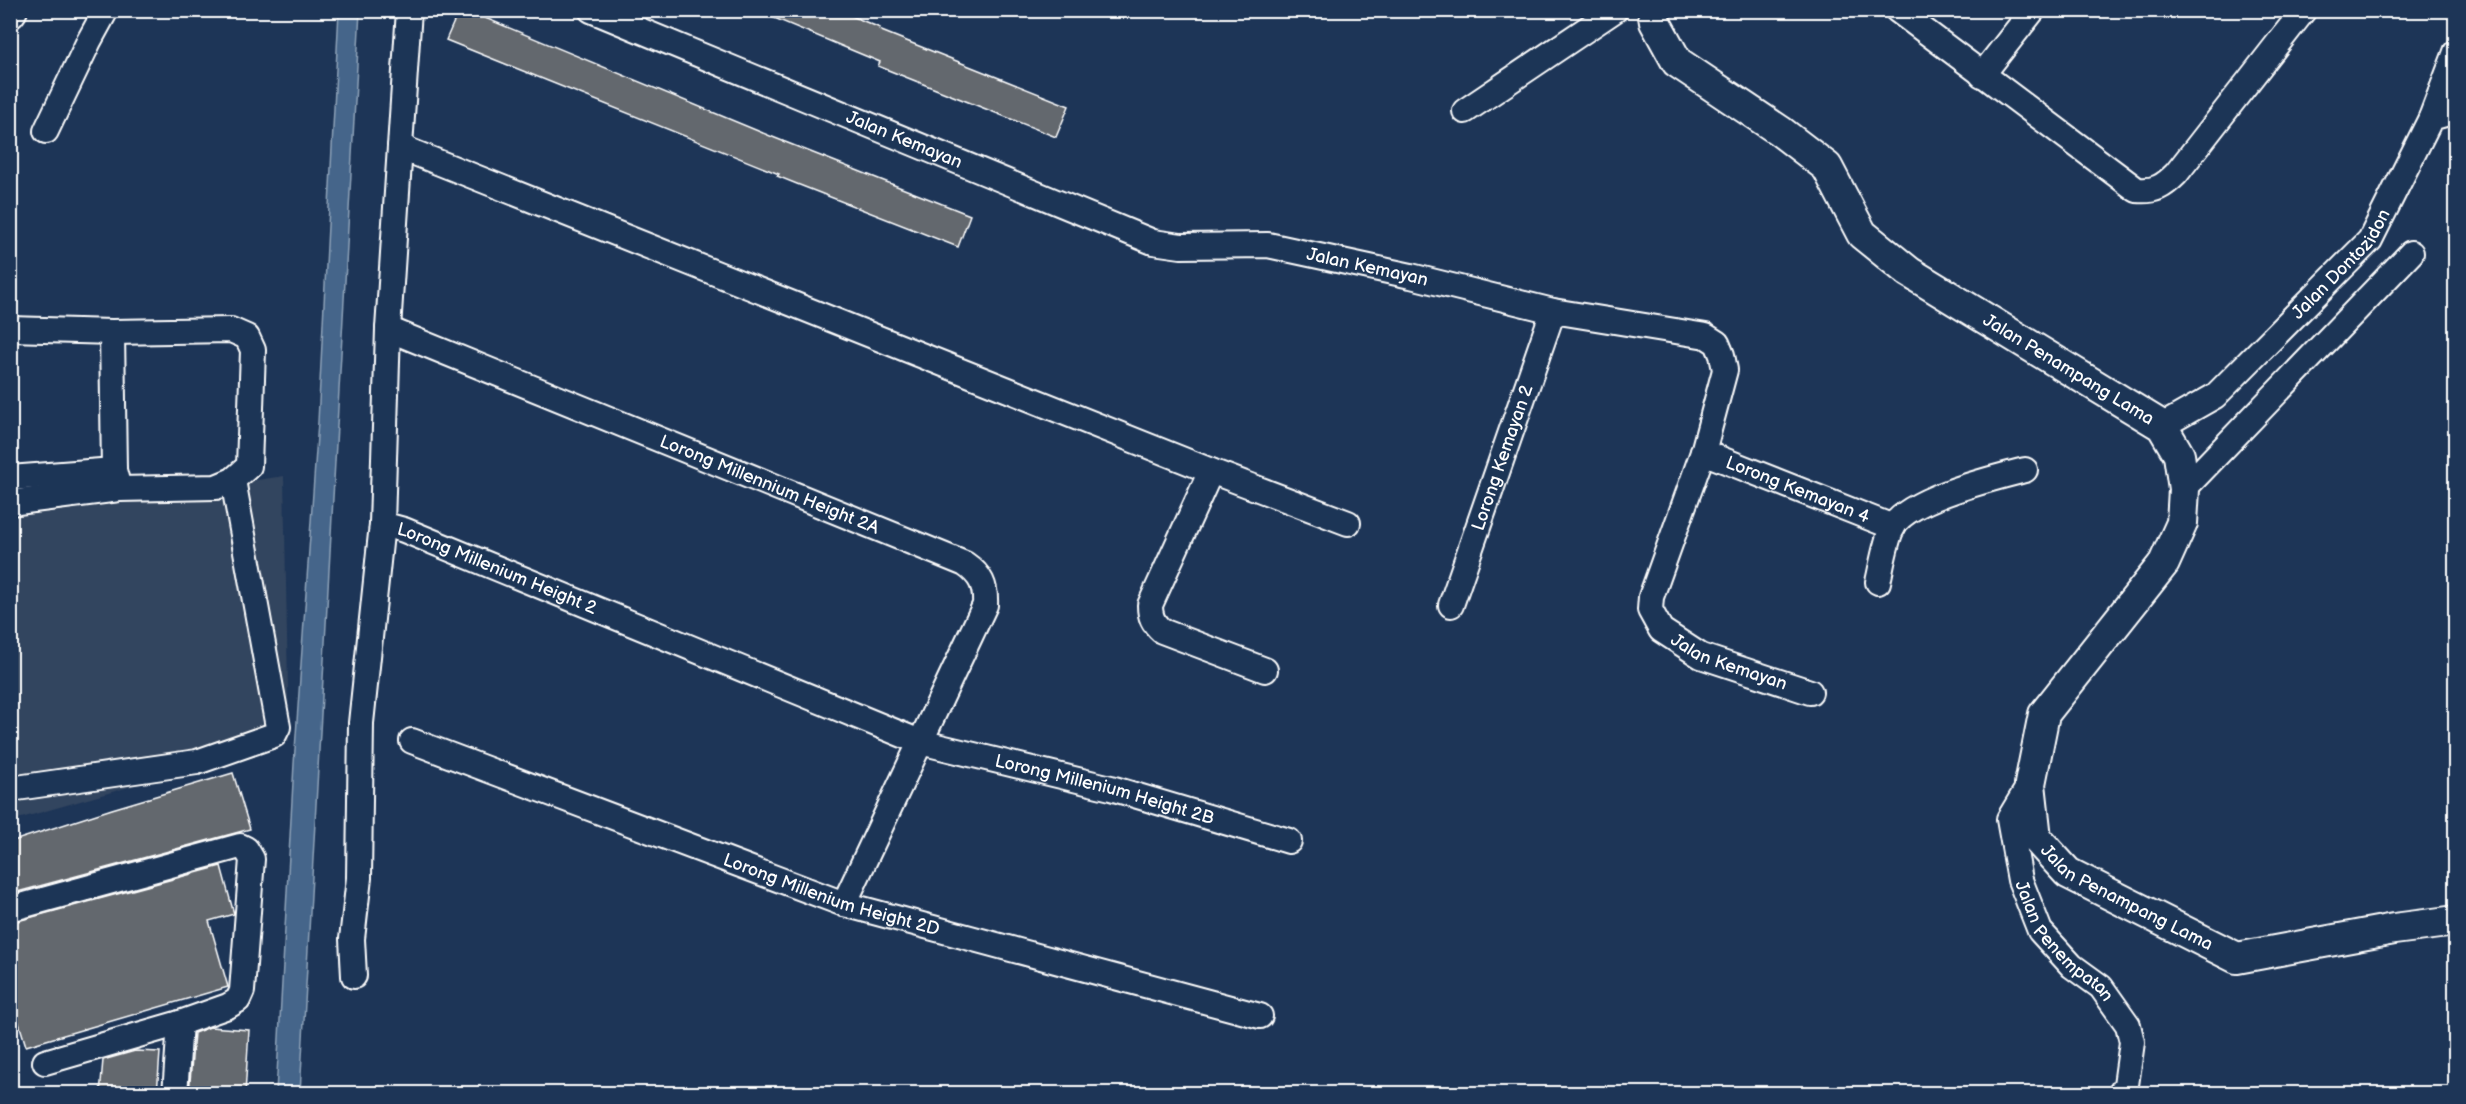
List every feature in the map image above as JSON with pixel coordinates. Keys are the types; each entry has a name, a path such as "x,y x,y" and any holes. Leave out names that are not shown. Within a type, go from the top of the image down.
{"main road":[{"name":"Jalan Penampang Lama","path":"1653,10 1654,22 1677,62 1780,131 1827,167 1862,234 1909,272 2162,426 2179,455 2184,489 2182,523 2164,563 2044,714 2030,784 2036,838 2068,873 2237,958 2394,929 2456,921"}],"street":[{"path":"46,131 106,10"},
{"name":"Lorong Millenium Height 2","path":"409,10 388,329 382,524 415,534 920,742"},
{"name":"Jalan Kemayan","path":"591,10 1153,242 1181,246 1268,245 1411,276 1553,311 1706,336 1717,343 1725,370 1703,452 1651,597 1650,610 1661,630 1701,656 1810,692"},
{"path":"1465,111 1615,10"},
{"path":"1897,10 2137,190 2148,192 2158,189 2176,174 2304,10"},
{"path":"1982,75 2033,10"},
{"name":"Jalan Dontozidon","path":"2162,426 2215,396 2370,240 2431,118 2456,52"},
{"path":"2431,118 2456,111"},
{"path":"400,147 1211,471 1348,523"},
{"path":"2184,489 2411,253"},
{"name":"Lorong Kemayan 2","path":"1452,605 1553,311"},
{"path":"10,329 112,332 231,330 247,337 253,350 249,466 233,480 216,487 117,479 10,478"},
{"name":"Lorong Millennium Height 2A","path":"388,329 954,560 976,572 983,582 985,605 920,742"},
{"path":"112,332 117,479"},
{"name":"Lorong Kemayan 4","path":"1703,452 1893,526"},
{"path":"1878,582 1893,526 1913,508 1946,494 2025,470"},
{"path":"1211,471 1150,605 1150,614 1154,623 1162,631 1265,670"},
{"path":"10,503 117,479"},
{"path":"10,789 197,762 274,735 278,727 233,480"},
{"path":"354,976 352,939 359,878 362,723 382,524"},
{"name":"Lorong Millenium Height 2D","path":"412,741 844,904 1260,1016"},
{"path":"844,904 920,742"},
{"name":"Lorong Millenium Height 2B","path":"920,742 1111,788 1289,842"},
{"name":"Jalan Penempatan","path":"2030,784 2009,819 2020,880 2040,931 2072,966 2101,987 2128,1025 2132,1042 2126,1085 2120,1094"},
{"path":"10,909 240,846 246,849 252,860 242,991 238,1000 228,1006 180,1023 45,1062"},
{"path":"175,1094 180,1023"}],"shaded area":[{"path":"339,11 360,11 300,1093 276,1093 294,764 318,422"},
{"path":"284,476 289,741 11,821 11,517"}],"building":[{"path":"459,10 466,10 775,138 970,215 958,247 777,176 779,174 446,40"},
{"path":"755,10 838,10 880,28 879,30 1069,106 1056,137 878,66 880,62"},
{"path":"233,773 250,829 10,894 10,842"},
{"path":"221,866 234,914 209,921 228,987 26,1046 10,994 10,923"},
{"path":"210,1027 249,1030 245,1094 189,1094 194,1033"},
{"path":"135,1051 160,1052 157,1094 100,1094 103,1060"}]}
